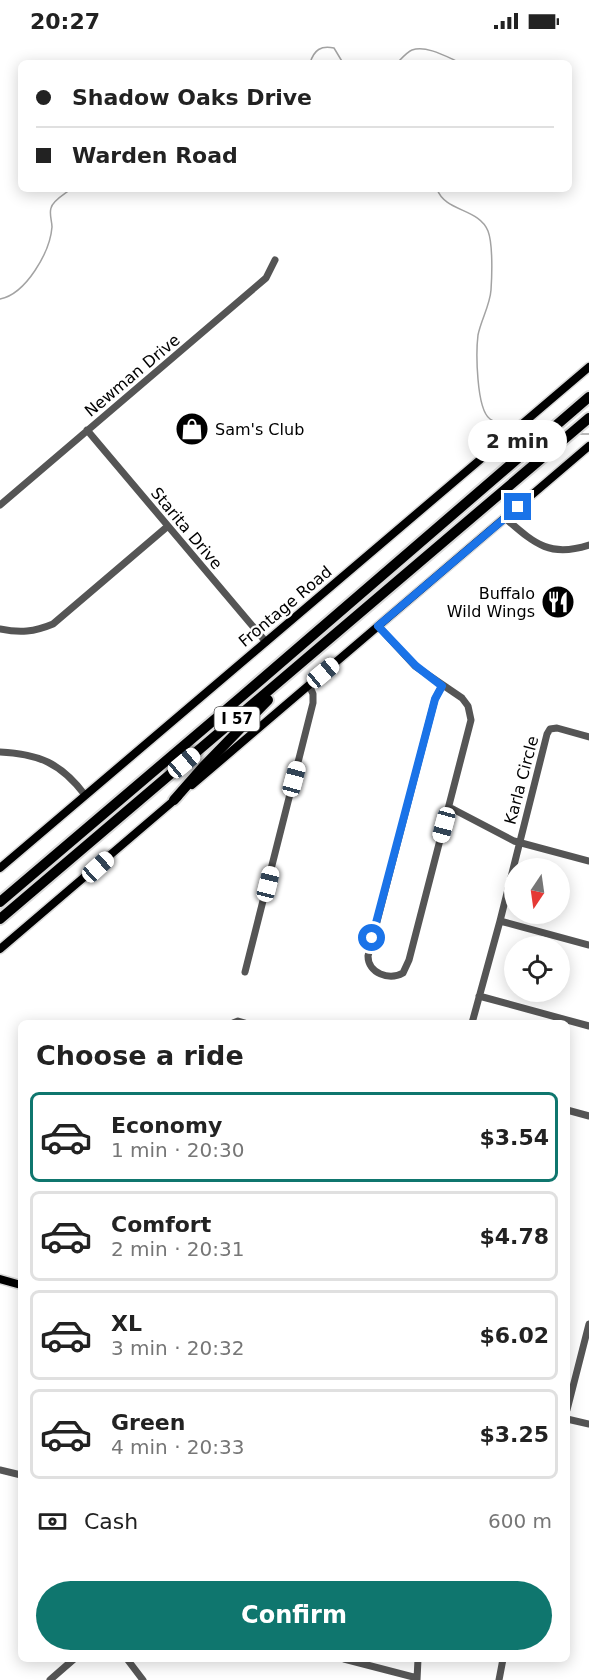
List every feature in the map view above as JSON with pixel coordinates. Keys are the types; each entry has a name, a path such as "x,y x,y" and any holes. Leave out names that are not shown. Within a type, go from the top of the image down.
{"highway":[{"name":"I 57","path":"0,902 589,396"},
{"name":"I 57","path":"0,919 589,418"},
{"path":"174,800 312,655"}],"main road":[{"name":"Frontage Road","path":"0,868 589,367"},
{"path":"0,949 589,446"},
{"path":"0,1280 18,1284"}],"street":[{"name":"Newman Drive","path":"0,505 266,278 275,260"},
{"name":"Starita Drive","path":"87,430 266,642"},
{"path":"504,518 531,540 544,547 563,551 589,545"},
{"path":"0,629 30,632 53,624 168,526"},
{"path":"378,626 416,666 465,702 471,720 405,970 394,977 374,971 368,963 368,956 435,699 442,686"},
{"path":"245,972 313,703 313,694 309,685"},
{"name":"Karla Circle","path":"519,842 547,732 558,728 589,737"},
{"path":"0,752 33,756 50,762 71,778 86,795"},
{"path":"449,807 519,842 589,861"},
{"path":"473,1020 519,842"},
{"path":"500,921 589,945"},
{"path":"479,996 567,1020"},
{"path":"570,1021 589,1026"},
{"path":"570,1111 589,1116"},
{"path":"570,1398 589,1324"},
{"path":"570,1420 589,1424"},
{"path":"0,1470 18,1475"},
{"path":"50,1680 71,1662"},
{"path":"129,1662 143,1680"},
{"path":"355,1662 417,1679 418,1662"},
{"path":"499,1680 502,1662"}],"waterway":[{"path":"312,60 316,52 325,47 334,48 341,60"},
{"path":"400,60 410,51 418,49 437,52 454,60"},
{"path":"0,299 19,289 42,259 52,227 50,213 52,205 67,192"},
{"path":"439,192 447,202 484,224 490,237 490,296 478,335 477,366 480,392 485,413 490,419 499,423 516,425"},
{"path":"527,425 546,428"},
{"path":"577,434 589,434"}],"place":[{"name":"Sam's Club","path":"192,429"},
{"name":"Buffalo Wild Wings","path":"558,602"}],"route":[{"path":"372,938 435,699 442,686 416,666 378,626 518,507"}]}
